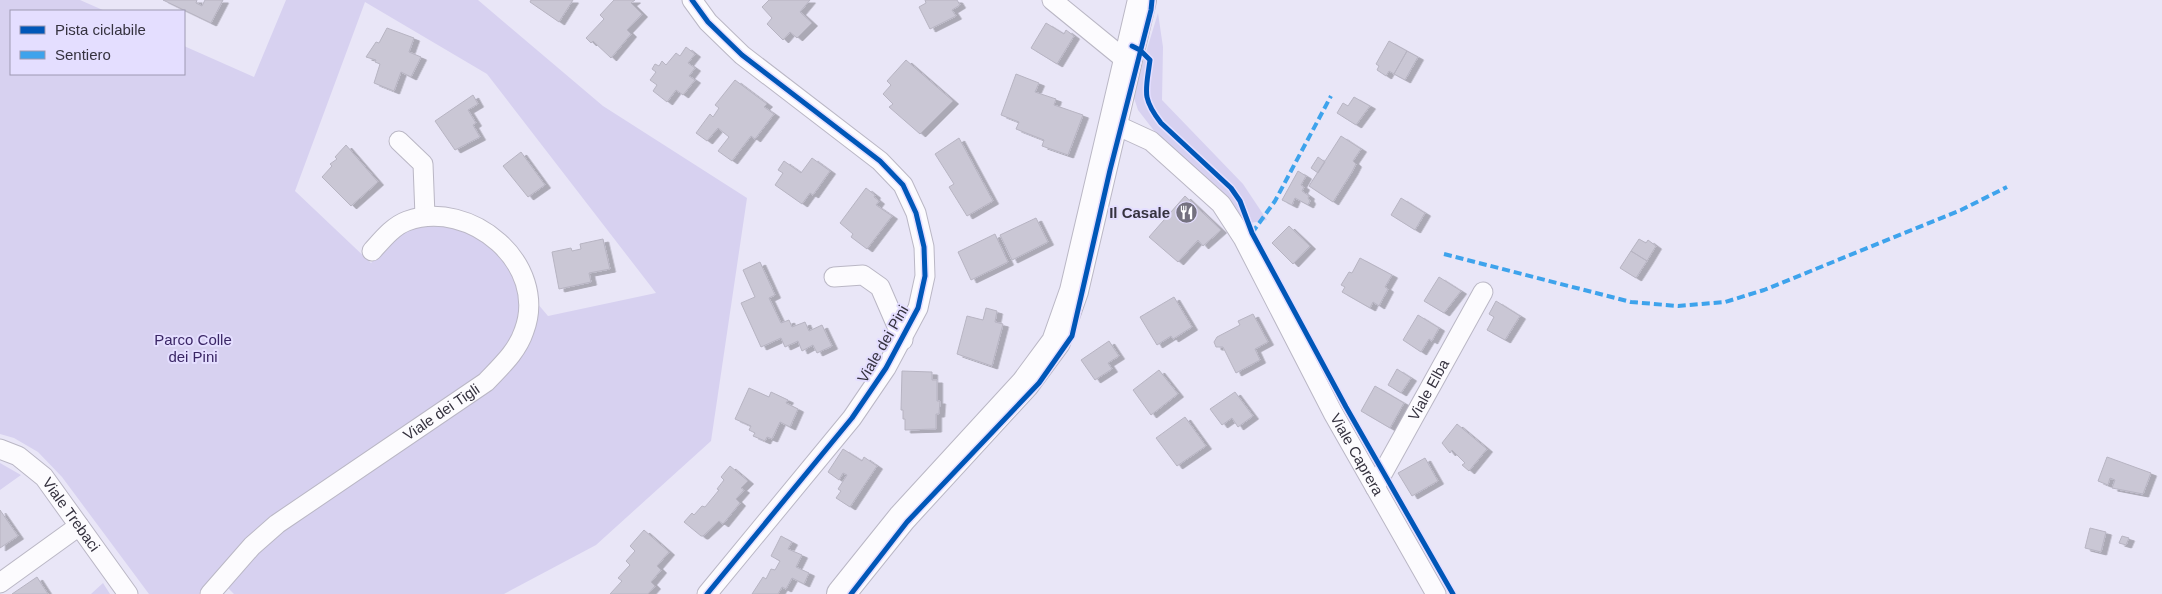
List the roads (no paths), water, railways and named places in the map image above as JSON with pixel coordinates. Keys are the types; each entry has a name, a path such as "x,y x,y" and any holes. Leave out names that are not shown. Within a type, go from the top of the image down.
{"street":[{"name":"Viale dei Pini","path":"692,0 708,22 742,55 880,161 903,185 916,213 924,247 925,276 918,308 903,340 852,418 706,594"},
{"path":"1052,0 1128,62"},
{"path":"841,594 902,518 1025,384 1056,342 1074,292 1142,0"},
{"name":"Viale Caprera","path":"1114,124 1151,141 1221,204 1243,238 1333,414 1436,594"},
{"path":"399,141 423,164 425,216"},
{"name":"Viale dei Tigli","path":"210,594 252,546 277,524 486,382 511,356 524,330 530,303 524,274 503,245 477,227 450,217 425,216 405,222 389,233 372,251"},
{"name":"Viale dei Pini","path":"834,277 862,275 880,287 903,340"},
{"name":"Viale Elba","path":"1375,486 1483,292"},
{"name":"Viale Trebaci","path":"0,449 18,456 44,477 128,594"},
{"path":"0,583 79,526"}],"place":[{"name":"Il Casale","path":"1186,213"}],"park label":[{"name":"Parco Colle dei Pini","path":"193,348"}]}
